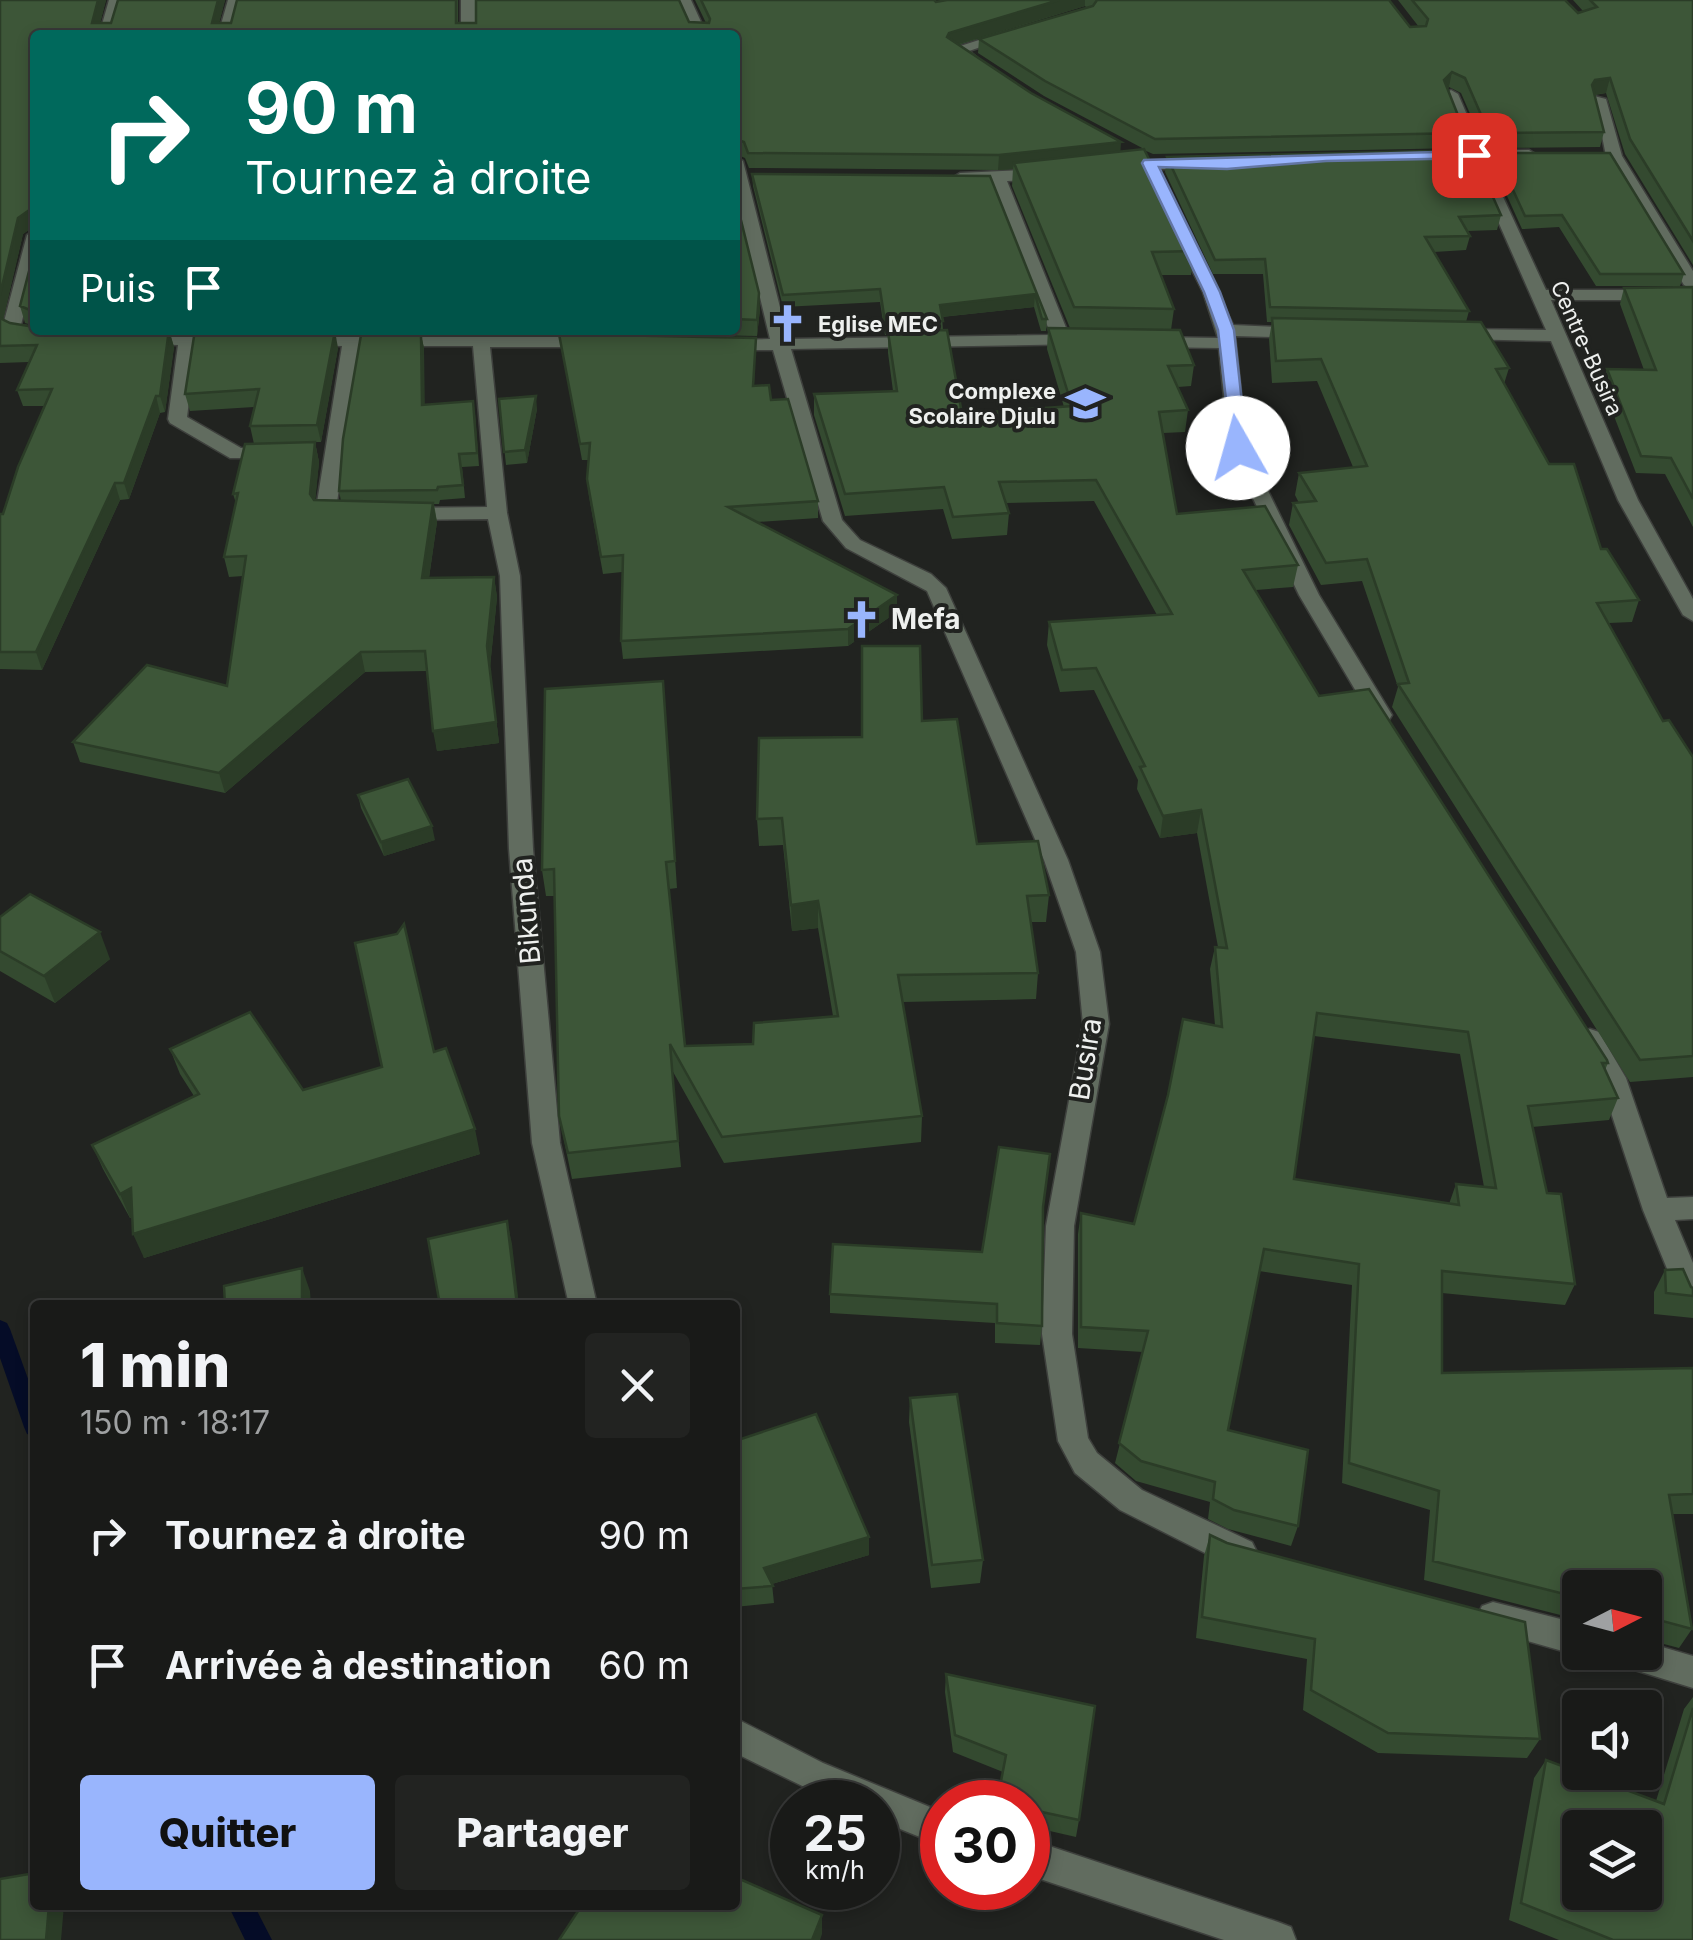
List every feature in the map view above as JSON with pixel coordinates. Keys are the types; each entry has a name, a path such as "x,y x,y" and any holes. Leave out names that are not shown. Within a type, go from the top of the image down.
{"street":[{"path":"107,30 116,0"},
{"path":"226,30 234,0"},
{"path":"468,0 468,30"},
{"path":"684,0 698,30"},
{"path":"998,78 956,51 1033,29"},
{"name":"Centre-Busira","path":"1451,94 1474,155 1626,494 1674,588 1693,615"},
{"path":"1599,99 1605,156 1693,285"},
{"path":"1118,147 1149,163 1212,292 1226,337 1238,448 1309,595 1396,738"},
{"path":"1419,156 1542,155"},
{"path":"1096,169 1149,163 1208,164"},
{"path":"940,178 1062,172"},
{"name":"Busira","path":"742,173 781,346 833,522 853,544 924,578 936,588 1056,860 1088,952 1096,1024 1060,1226 1057,1334 1072,1441 1086,1463 1131,1500 1222,1546 1258,1556"},
{"path":"998,178 1062,340"},
{"path":"30,255 11,329 30,332"},
{"path":"1540,295 1693,295"},
{"path":"1135,341 1324,333"},
{"path":"1429,334 1557,336"},
{"path":"48,335 60,337"},
{"path":"188,335 177,411 182,424 236,454 316,453"},
{"path":"111,338 188,335 243,340"},
{"path":"279,340 480,335 612,342"},
{"name":"Bikunda","path":"480,335 497,513 510,576 520,850 546,1143 582,1300"},
{"path":"352,340 316,453 328,514 497,513"},
{"path":"706,344 1098,340"},
{"path":"1576,1016 1613,1078 1657,1210 1693,1298"},
{"path":"1657,1210 1693,1208"},
{"path":"1462,1609 1562,1635"},
{"path":"1662,1663 1693,1672"},
{"path":"740,1738 812,1776 920,1820"},
{"path":"1050,1864 1278,1940"}],"building":[{"path":"0,0 98,0 92,23 111,23 118,0 218,0 212,23 231,23 237,0 456,0 456,23 476,23 476,0 679,0 689,22 709,23 701,0 1059,0 949,33 947,37 1031,93 1121,142 999,155 748,153 740,141 740,30 30,30 30,212 18,218 0,295"},
{"path":"1097,0 1389,0 1410,27 1426,26 1428,19 1412,0 1565,0 1578,13 1597,7 1590,0 1693,0 1693,241 1630,139 1610,78 1595,80 1592,85 1604,132 1489,133 1465,78 1452,72 1444,80 1465,133 1155,139 1045,81 979,39 1093,6"},
{"path":"1144,149 1194,251 1152,252 1174,309 1074,307 1014,163"},
{"path":"1472,150 1501,215 1459,217 1470,236 1425,237 1469,311 1270,307 1265,259 1215,260 1167,157"},
{"path":"1496,153 1610,153 1684,274 1600,274 1562,215 1525,216"},
{"path":"752,174 990,176 1047,319 1042,319 1035,294 940,305 943,321 885,322 880,289 783,295"},
{"path":"740,216 759,293 757,320 740,319"},
{"path":"30,267 30,310 20,306"},
{"path":"1693,287 1693,499 1671,458 1641,456 1607,369 1656,370 1624,288"},
{"path":"0,318 30,326 30,335 168,335 160,396 156,396 124,483 115,483 36,652 0,652 0,514 52,389 17,390 37,345 0,346"},
{"path":"1272,318 1481,322 1509,368 1496,369 1549,464 1574,464 1601,549 1607,549 1639,600 1597,603 1663,721 1669,720 1693,757 1693,1056 1640,1060 1398,684 1409,683 1367,559 1326,563 1293,503 1316,501 1299,473 1367,466 1321,359 1276,361"},
{"path":"1048,328 1180,330 1194,365 1168,366 1188,410 1159,412 1177,514 1265,506 1298,565 1243,570 1319,696 1369,689 1607,1060 1608,1063 1602,1063 1618,1098 1528,1106 1547,1193 1561,1194 1575,1284 1442,1271 1442,1373 1693,1368 1693,1494 1669,1495 1692,1629 1662,1621 1662,1570 1562,1570 1562,1593 1433,1561 1439,1491 1349,1463 1359,1264 1264,1249 1228,1430 1308,1450 1298,1526 1234,1510 1213,1499 1215,1482 1141,1461 1119,1443 1148,1331 1081,1327 1081,1213 1134,1224 1168,1095 1183,1019 1222,1027 1215,947 1227,948 1201,810 1163,816 1140,767 1145,766 1096,668 1062,670 1049,622 1172,614 1096,480 999,482 1009,513 953,517 944,487 845,494 814,394 897,391 888,332 947,330 962,414 1072,406","holes":["1317,1013 1468,1032 1496,1188 1456,1184 1459,1205 1294,1179"]},
{"path":"194,335 334,335 317,425 250,426 259,389 185,394"},
{"path":"361,335 421,335 422,405 473,401 477,453 459,454 463,485 437,490 339,491 343,439"},
{"path":"559,335 756,338 753,386 769,385 771,400 788,399 818,501 728,507 897,595 848,629 621,641 623,555 601,557 587,479 590,443 580,444"},
{"path":"536,396 525,450 504,452 499,399"},
{"path":"315,442 310,494 314,500 433,503 422,578 494,577 487,646 496,722 433,731 425,651 361,652 219,773 73,742 147,665 227,686 246,556 224,557 245,444"},
{"path":"862,646 920,646 922,721 957,719 977,844 1038,841 1049,895 1027,896 1038,973 898,975 922,1116 722,1137 670,1044 678,1141 568,1153 559,1116 554,869 542,870 545,689 663,681 675,861 666,862 685,1046 753,1044 754,1023 838,1016 818,901 791,905 782,818 757,819 759,738 862,737"},
{"path":"408,779 432,826 381,842 358,795"},
{"path":"30,894 100,932 44,976 0,951 0,917"},
{"path":"404,924 434,1052 446,1048 475,1129 133,1234 131,1188 120,1194 92,1145 199,1094 170,1049 250,1012 303,1090 382,1067 355,943 397,934"},
{"path":"999,1147 1050,1154 1043,1207 1042,1326 997,1323 997,1304 830,1294 833,1244 982,1252"},
{"path":"507,1221 516,1300 439,1300 428,1239"},
{"path":"302,1268 302,1300 225,1300 224,1286"},
{"path":"1683,1269 1693,1296 1666,1293 1665,1270"},
{"path":"957,1394 983,1560 932,1565 910,1398"},
{"path":"816,1414 869,1537 764,1568 773,1586 740,1589 740,1439"},
{"path":"1210,1535 1227,1543 1525,1622 1540,1739 1388,1733 1311,1690 1315,1639 1202,1617"},
{"path":"946,1674 1095,1706 1079,1820 1050,1814 1050,1780 1001,1780 1006,1755 955,1735"},
{"path":"1693,1708 1693,1940 1613,1940 1521,1903 1546,1760 1562,1766 1562,1790 1626,1790 1664,1804"},
{"path":"30,1874 30,1910 49,1910 46,1940 0,1940 0,1879"},
{"path":"740,1879 770,1892 770,1910 811,1910 822,1915 812,1940 559,1940 579,1910 740,1910"}],"waterway":[{"path":"0,1329 30,1413"},
{"path":"244,1910 259,1940"}],"place":[{"name":"Eglise MEC","path":"788,324"},
{"name":"Complexe Scolaire Djulu","path":"1086,404"},
{"name":"Mefa","path":"861,619"}],"route":[{"path":"1238,448 1226,330 1212,292 1149,163 1474,155"}]}
